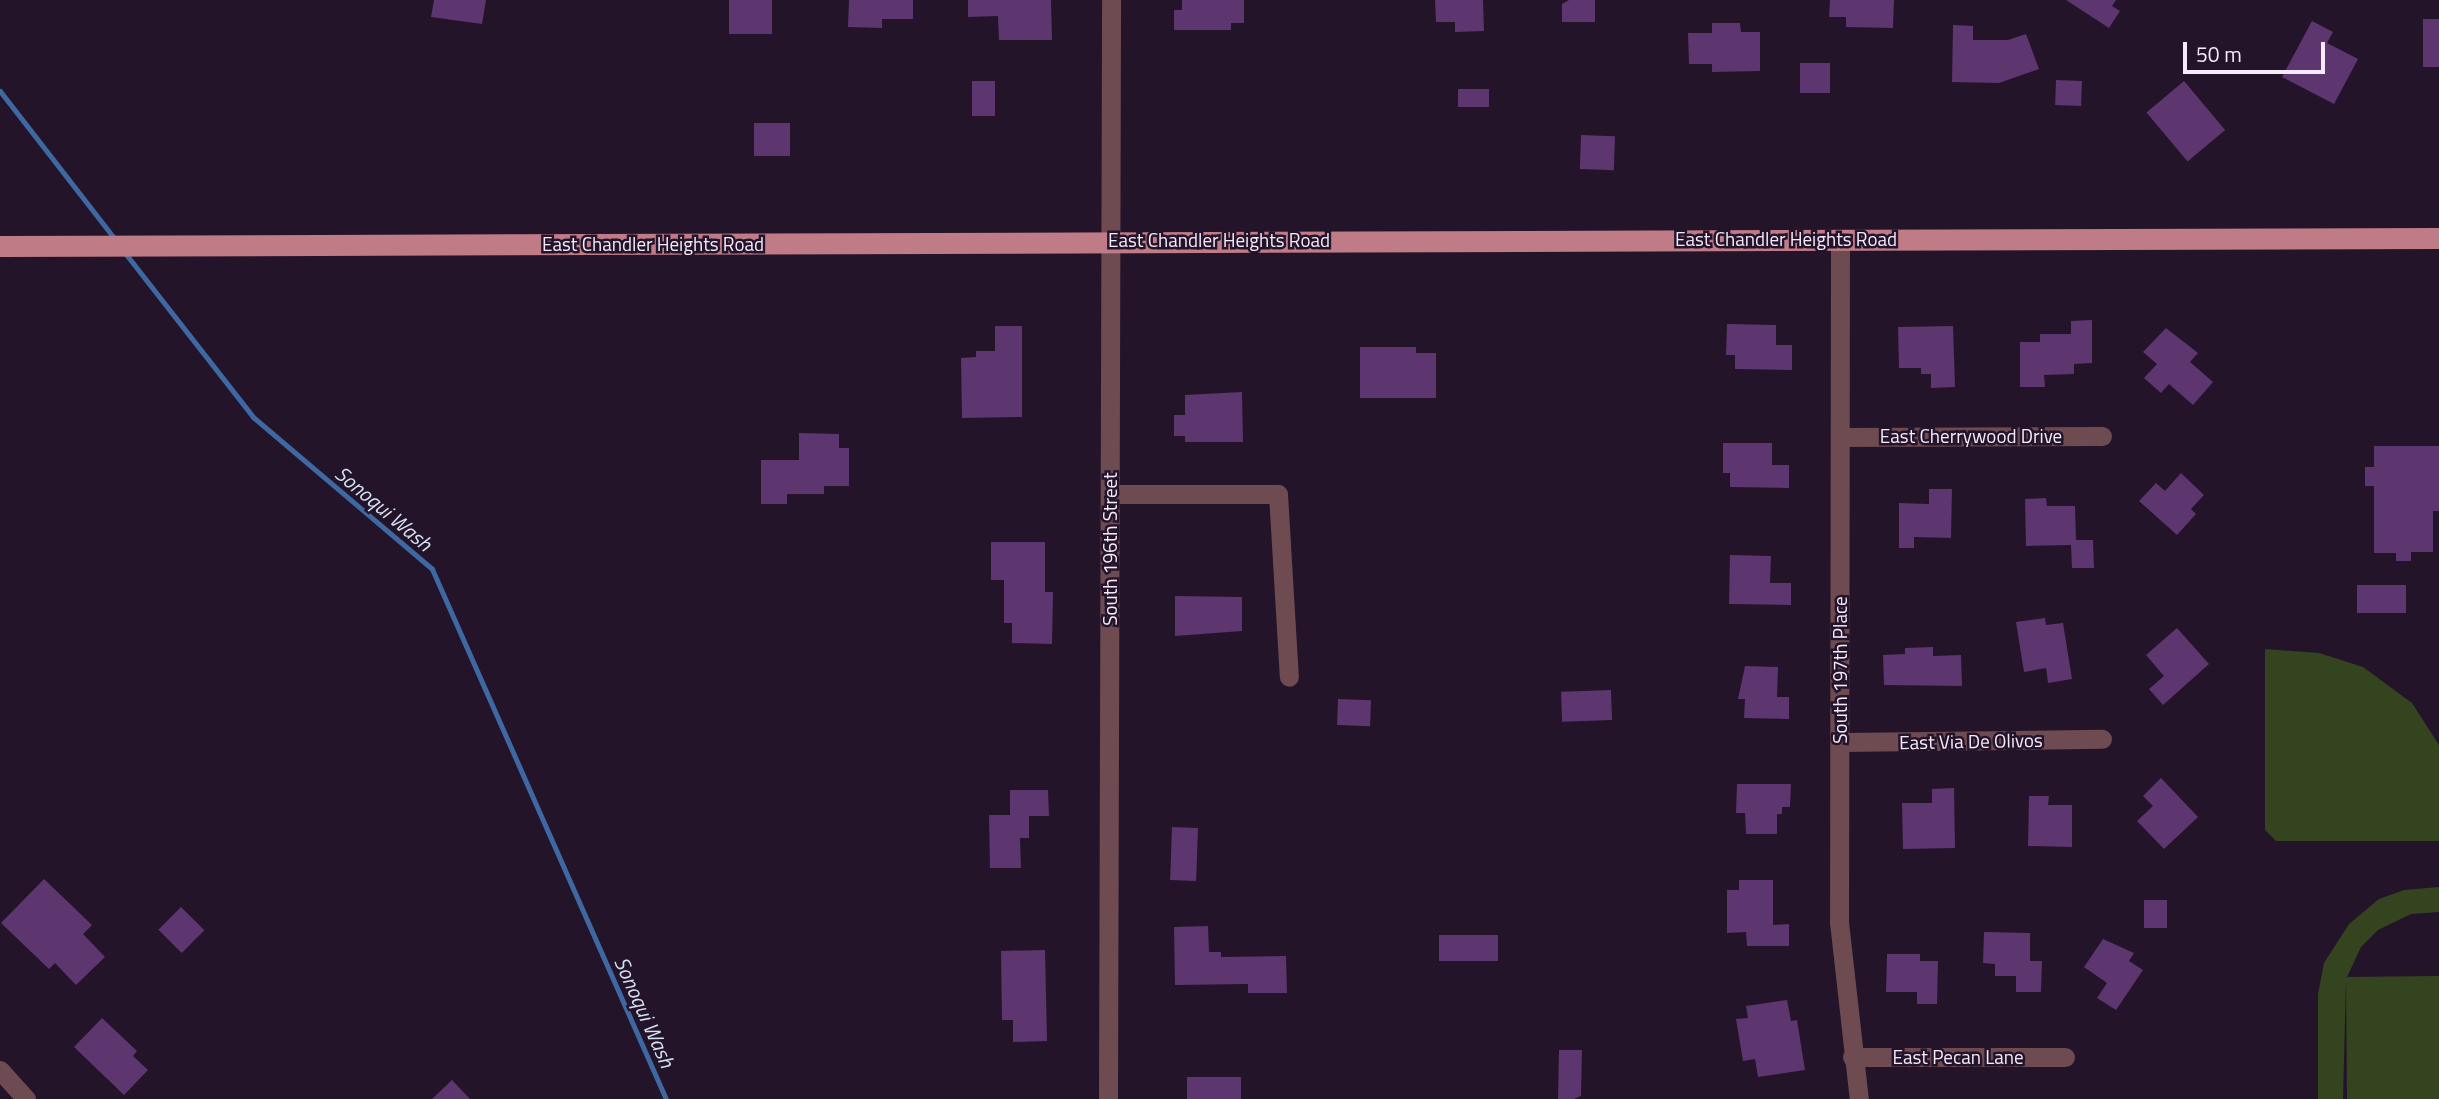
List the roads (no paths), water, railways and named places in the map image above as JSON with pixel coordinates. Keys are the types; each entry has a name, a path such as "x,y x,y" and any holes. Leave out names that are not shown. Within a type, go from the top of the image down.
{"main road":[{"name":"East Chandler Heights Road","path":"0,246 1113,240 2439,238"}],"street":[{"name":"South 196th Street","path":"1108,1099 1113,240 1111,0"},
{"name":"South 197th Place","path":"1840,239 1839,922 1852,1057 1859,1099"},
{"name":"East Cherrywood Drive","path":"1840,437 2102,436"},
{"path":"1111,494 1278,494 1289,677"},
{"name":"East Via De Olivos","path":"1840,742 2102,739"},
{"name":"East Pecan Lane","path":"1852,1057 2065,1057"},
{"path":"0,1070 26,1099"}],"waterway":[{"name":"Sonoqui Wash","path":"0,91 115,239"},
{"name":"Sonoqui Wash","path":"125,253 253,417 432,569 666,1099"}]}
